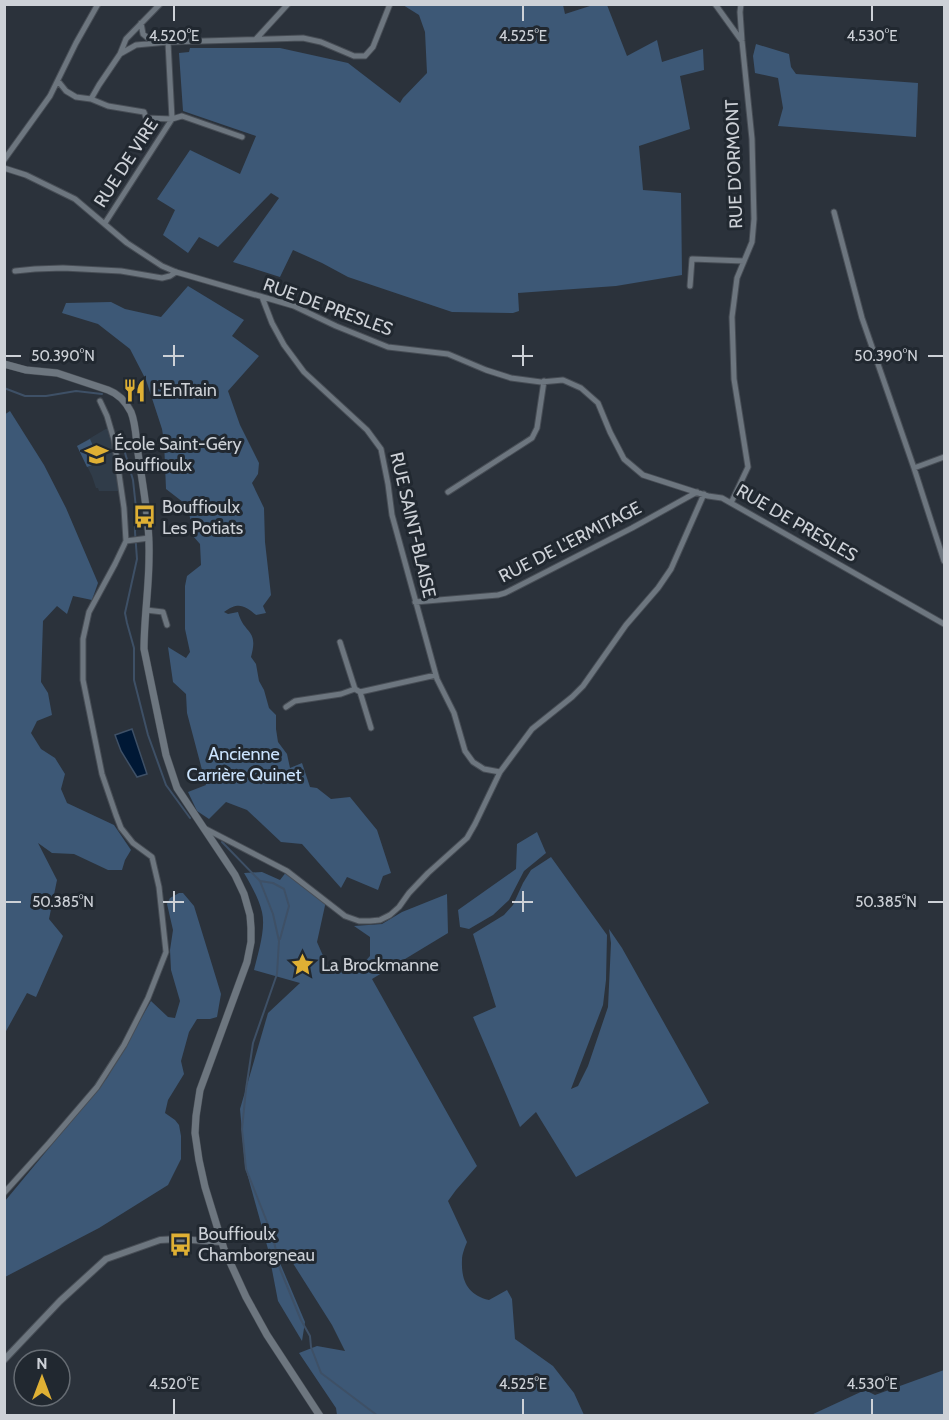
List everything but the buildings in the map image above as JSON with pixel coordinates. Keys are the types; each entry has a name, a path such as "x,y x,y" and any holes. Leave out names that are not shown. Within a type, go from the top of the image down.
{"main road":[{"path":"4,364 26,370 57,373 116,393 131,413 149,538 150,561 144,649 166,755 177,788 235,875 250,915 251,942 247,962 200,1090 195,1133 199,1160 221,1242 246,1297 267,1335 320,1416"}],"street":[{"path":"4,160 50,96 98,4"},
{"path":"92,99 120,54 126,39 160,4"},
{"path":"256,39 288,4"},
{"path":"120,54 136,45 168,42 303,38 321,42 354,56 365,56 373,47 390,4"},
{"path":"715,4 742,41"},
{"name":"RUE D'ORMONT","path":"731,504 748,467 734,379 732,317 737,278 752,242 754,209 752,139 742,41 741,4"},
{"path":"141,23 143,34 154,44"},
{"name":"RUE DE VIRE","path":"105,223 172,119 168,42"},
{"name":"RUE DE VIRE","path":"58,81 66,91 76,97 92,99 108,106 144,112 146,118 172,119 182,116 242,137"},
{"name":"RUE DE PRESLES","path":"4,168 26,175 75,199 127,243 162,266 176,272 294,306 388,347 448,354 511,378 563,380 581,388 598,403 624,459 642,475 722,498 945,624"},
{"path":"834,212 862,318 945,561"},
{"path":"690,286 692,259 744,261"},
{"path":"15,271 54,268 121,271 162,278 176,272"},
{"name":"RUE SAINT-BLAISE","path":"262,297 284,345 304,372 367,430 381,448 392,515 436,675 454,713 465,751 473,762 484,769 500,772"},
{"path":"448,492 532,438 537,428 544,381"},
{"path":"4,1192 97,1087 124,1045 148,998 166,952 159,887 152,857 133,843 121,828 102,774 83,680 83,639 89,612 128,541 114,440 100,401"},
{"path":"914,468 945,457"},
{"path":"202,827 287,871 345,916 359,921 370,921 380,920 390,915 428,873 467,838 500,772 532,729 572,698 583,686 626,625 658,588 671,569 701,493"},
{"name":"RUE DE L'ERMITAGE","path":"415,602 505,593 701,493"},
{"path":"128,541 149,538"},
{"path":"146,610 163,612 167,625"},
{"path":"340,642 371,728"},
{"path":"286,707 296,701 436,675"},
{"path":"4,1360 60,1301 106,1259 160,1240 221,1242"}],"shaded area":[{"name":"École Saint-Géry Bouffioulx","path":"109,427 118,491 99,491 77,446"},
{"path":"132,729 147,774 137,777 121,751 115,735"}],"green space":[{"path":"403,5 563,5 565,14 593,5 607,5 627,56 657,40 662,62 703,49 704,70 680,76 690,129 639,146 643,190 681,193 682,275 616,286 518,293 519,311 513,313 452,312 348,277 293,250 280,277 233,262 279,198 271,193 218,247 199,237 188,253 163,235 175,210 157,199 190,150 240,174 256,136 183,111 179,53 189,52 190,48 280,48 348,63 400,103 427,73 425,32 419,15"},
{"path":"756,44 789,54 791,67 796,74 918,83 916,137 778,126 783,108 778,78 755,73 753,56"},
{"name":"Ancienne Carrière Quinet","path":"188,286 244,320 232,336 259,356 228,391 240,425 259,463 258,474 252,483 264,508 271,595 263,606 266,613 256,615 241,606 224,612 228,614 238,612 252,636 251,657 256,664 259,681 269,708 276,715 278,742 287,754 290,768 302,763 310,787 317,788 331,799 350,797 377,830 391,873 383,876 378,890 347,877 341,888 302,844 281,842 247,810 226,802 209,819 197,811 188,792 206,785 187,713 186,694 173,682 168,647 186,658 190,652 185,629 185,586 187,576 201,565 200,544 193,536 188,506 166,489 162,429 146,380 130,349 98,324 62,313 66,303 111,302 125,309 161,317"},
{"path":"10,411 44,465 66,508 98,583 92,600 73,596 67,614 57,606 43,621 41,682 48,693 52,715 37,721 31,733 41,749 55,758 65,774 61,789 67,803 114,825 131,850 122,870 108,870 74,854 52,853 38,843 57,880 49,919 63,936 36,997 27,993 5,1033 4,415"},
{"path":"90,439 100,462 87,467 77,446"},
{"path":"537,832 546,853 524,871 509,900 493,915 469,929 460,927 458,910 516,869 517,844"},
{"path":"551,857 607,935 603,1005 571,1089 578,1086 588,1066 608,1007 611,943 609,929 622,948 709,1103 576,1177 536,1112 520,1127 473,1017 496,1007 473,934 504,915 513,905 531,870"},
{"path":"287,871 326,901 317,942 331,974 343,968 359,968 370,956 370,937 354,926 382,924 402,912 447,894 448,933 372,979 477,1166 448,1201 467,1242 462,1258 462,1268 467,1286 476,1295 489,1300 507,1290 512,1299 515,1339 553,1366 574,1393 584,1415 337,1415 336,1408 299,1353 317,1346 345,1351 332,1325 289,1257 280,1263 305,1322 302,1341 278,1301 268,1249 245,1166 240,1109 268,1013 300,983 254,970 261,941 263,919 257,897 244,873 262,872 280,880"},
{"path":"183,893 194,906 221,994 217,1017 197,1019 189,1032 181,1061 184,1074 168,1100 165,1113 179,1125 181,1159 168,1185 99,1228 5,1277 5,1201 107,1078 151,1001 168,1017 175,1018 180,1001 171,970 170,950 173,930 167,904 170,898"},
{"path":"944,1370 944,1415 811,1415 865,1390 875,1395"}],"waterway":[{"path":"4,388 25,396 46,396 76,391 102,394"},
{"path":"123,446 133,480 136,508 137,559 125,613 134,648 134,680 148,735 166,785 190,818"},
{"path":"222,842 260,881 273,914 279,941 277,974 253,1043 246,1089 242,1129 246,1169 273,1237 280,1269 310,1336 311,1347 321,1373 378,1416"},
{"path":"260,881 273,883 284,889 289,906 280,939"}],"place":[{"name":"L'EnTrain","path":"134,390"},
{"name":"École Saint-Géry Bouffioulx","path":"96,454"},
{"name":"Bouffioulx Les Potiats","path":"144,517"},
{"name":"La Brockmanne","path":"303,965"},
{"name":"Bouffioulx Chamborgneau","path":"180,1244"}]}
